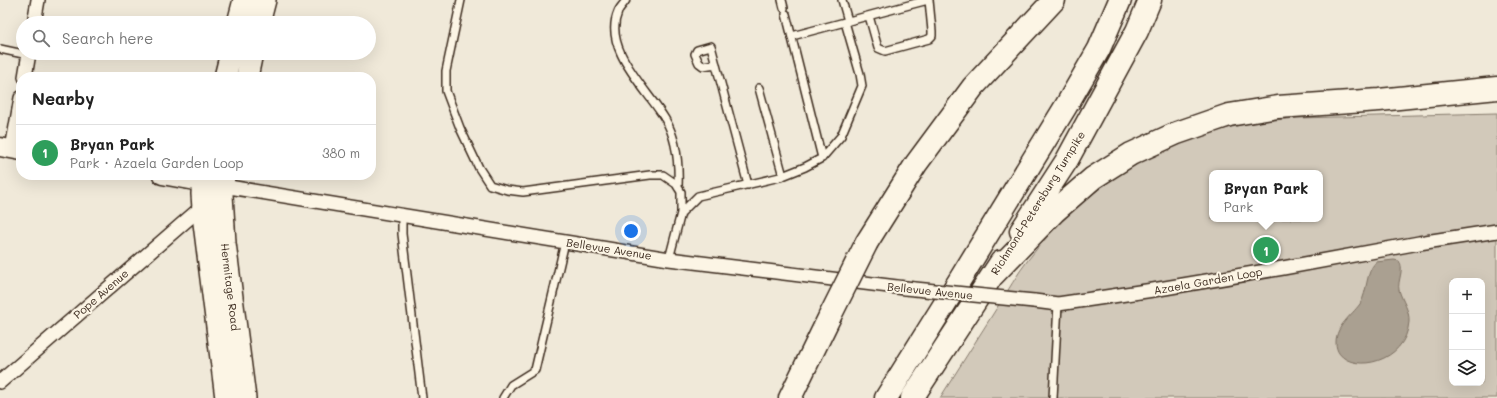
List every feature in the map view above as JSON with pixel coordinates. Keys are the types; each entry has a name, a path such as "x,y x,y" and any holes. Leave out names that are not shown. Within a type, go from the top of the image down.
{"highway":[{"path":"790,398 867,242 916,164 973,87 1054,0"},
{"path":"886,398 1066,106 1099,49 1120,0"},
{"name":"Richmond-Petersburg Turnpike","path":"912,398 1067,160 1137,31 1150,0"},
{"path":"993,275 1054,212 1093,178 1131,154 1177,133 1229,115 1278,107 1379,100 1497,88"},
{"path":"1379,100 1497,99"}],"main road":[{"path":"240,16 244,0"},
{"path":"261,16 264,0"},
{"path":"226,72 229,60"},
{"path":"248,72 251,60"},
{"name":"Hermitage Road","path":"203,180 202,206 226,398"},
{"name":"Hermitage Road","path":"223,180 225,243 245,398"}],"street":[{"path":"35,16 38,0"},
{"path":"26,72 28,60"},
{"path":"11,149 16,124"},
{"name":"Bellevue Avenue","path":"223,180 402,215 669,260 905,288 1058,304"},
{"name":"Pope Avenue","path":"0,382 202,206"},
{"name":"Azaela Garden Loop","path":"1058,304 1153,290 1497,231"}],"lane":[{"path":"461,0 446,71 446,91 460,128 479,168 490,185 506,190 523,192 663,175 676,184 681,192 681,213 669,260"},
{"path":"626,0 618,12 614,31 620,54 666,120 674,143 679,170 678,187"},
{"path":"782,0 822,158"},
{"path":"681,213 698,196 783,176 805,167 822,158 841,136 862,86 842,0"},
{"path":"792,36 929,0 932,36 929,39 885,51 878,48 869,16"},
{"path":"0,49 16,52"},
{"path":"716,64 748,185"},
{"path":"759,88 783,176"},
{"path":"402,215 402,234 422,398"},
{"path":"503,398 511,385 535,370 565,242"},
{"path":"1053,398 1058,304"}],"shaded area":[{"path":"1497,113 1497,398 940,398 1024,265 1048,236 1093,193 1144,160 1172,146 1201,135 1248,123 1298,118"},
{"path":"1394,260 1399,261 1401,264 1399,290 1409,318 1405,338 1396,350 1384,358 1371,362 1358,363 1346,360 1339,353 1336,342 1338,331 1363,299 1372,266 1376,262"}],"place":[{"name":"Bryan Park","path":"1266,250"}]}
